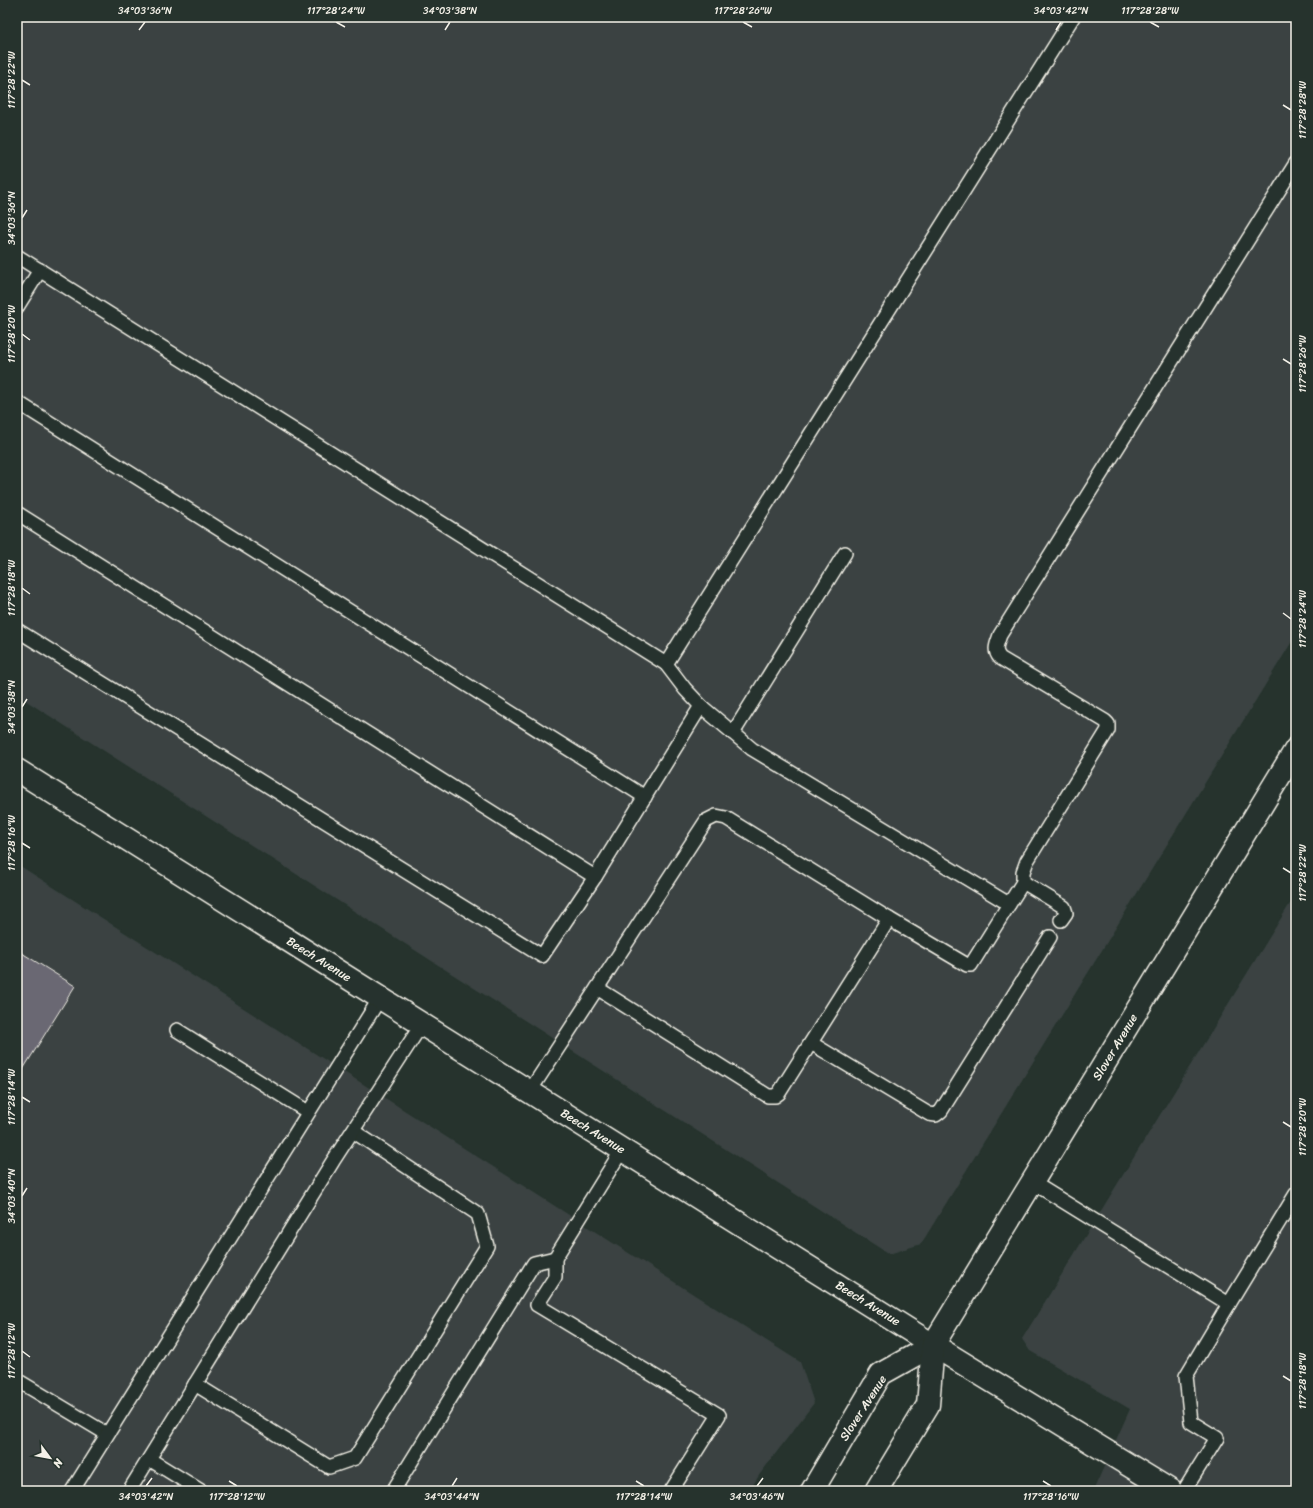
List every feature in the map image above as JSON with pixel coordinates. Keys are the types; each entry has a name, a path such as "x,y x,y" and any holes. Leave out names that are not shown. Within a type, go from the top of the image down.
{"main road":[{"name":"Slover Avenue","path":"876,1491 928,1405 933,1345 1296,749"},
{"name":"Beech Avenue","path":"17,770 933,1345 1170,1491"},
{"name":"Slover Avenue","path":"812,1491 881,1374 933,1345"}],"lane":[{"path":"666,664 1073,17"},
{"path":"530,1091 706,821 716,816 726,818 889,919 967,965 971,965 1023,882 1023,872 1027,862 1108,730 1108,724 1000,658 995,649 1000,635 1296,163"},
{"path":"17,256 666,664 685,689 701,706 752,749 1009,904"},
{"path":"17,308 40,270"},
{"path":"17,402 644,796"},
{"path":"17,513 594,876"},
{"path":"733,733 846,553"},
{"path":"17,630 542,956 701,706"},
{"path":"1023,882 1064,907 1066,913 1061,920"},
{"path":"597,988 768,1096 775,1096 780,1093 889,919"},
{"path":"810,1043 929,1114 936,1115 941,1111 1050,938"},
{"path":"72,1491 380,998"},
{"path":"129,1491 353,1131 422,1024"},
{"path":"177,1030 308,1112"},
{"path":"195,1384 329,1466 355,1458 488,1246 478,1214 353,1131"},
{"path":"622,1150 555,1258 555,1277 537,1305 719,1415 671,1491"},
{"path":"1032,1182 1229,1304"},
{"path":"1184,1491 1217,1438 1191,1422 1186,1376 1296,1194"},
{"path":"393,1491 534,1263 555,1258"},
{"path":"17,1380 107,1434"},
{"path":"149,1459 201,1491"}],"shaded area":[{"path":"17,17 1296,17 1296,635 921,1244 889,1254 17,695"},
{"path":"17,864 800,1362 814,1403 760,1474 749,1491 17,1491"},
{"path":"1296,894 1296,1491 1093,1491 1130,1409 1030,1351 1022,1339"}],"building":[{"path":"17,950 75,986 17,1079"}]}
